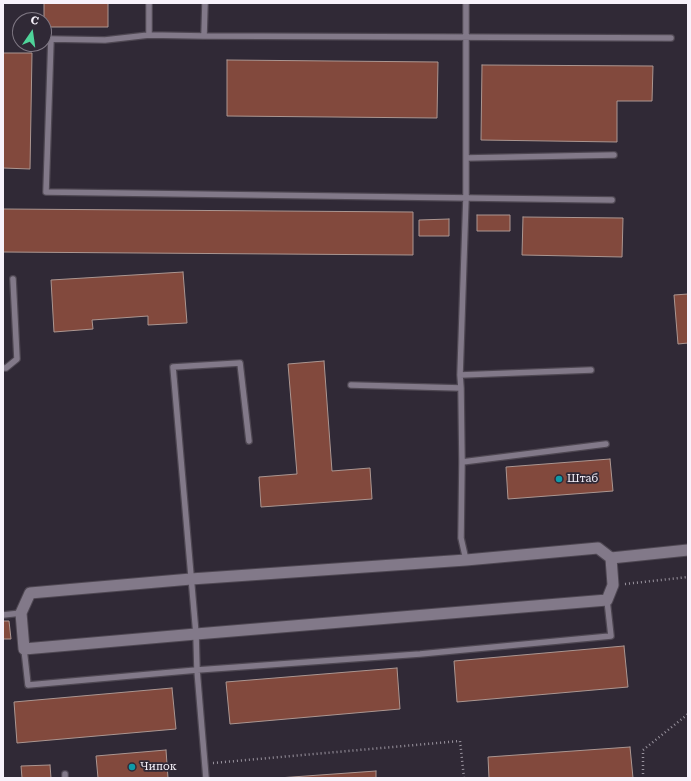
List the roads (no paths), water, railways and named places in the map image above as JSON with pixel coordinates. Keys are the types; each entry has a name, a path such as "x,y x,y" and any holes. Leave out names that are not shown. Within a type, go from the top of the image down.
{"street":[{"path":"611,558 613,585 607,600 196,634 24,650 21,613 30,593 191,579 466,560 598,548 611,558 688,550"}],"lane":[{"path":"149,3 149,35"},
{"path":"204,36 205,3"},
{"path":"466,3 466,198 460,375 462,462 461,538 466,560"},
{"path":"612,200 46,192 51,39 105,40 149,35 670,38"},
{"path":"466,158 614,155"},
{"path":"3,368 6,368 17,358 13,279"},
{"path":"206,778 197,670 196,634 173,367 240,363 249,441"},
{"path":"460,375 591,370"},
{"path":"351,385 461,388"},
{"path":"462,462 606,444"},
{"path":"24,650 28,685 197,670 420,654 611,636 607,600"},
{"path":"3,615 21,613"}],"place":[{"name":"Штаб","path":"559,479"},
{"name":"Чипок","path":"132,767"}]}
